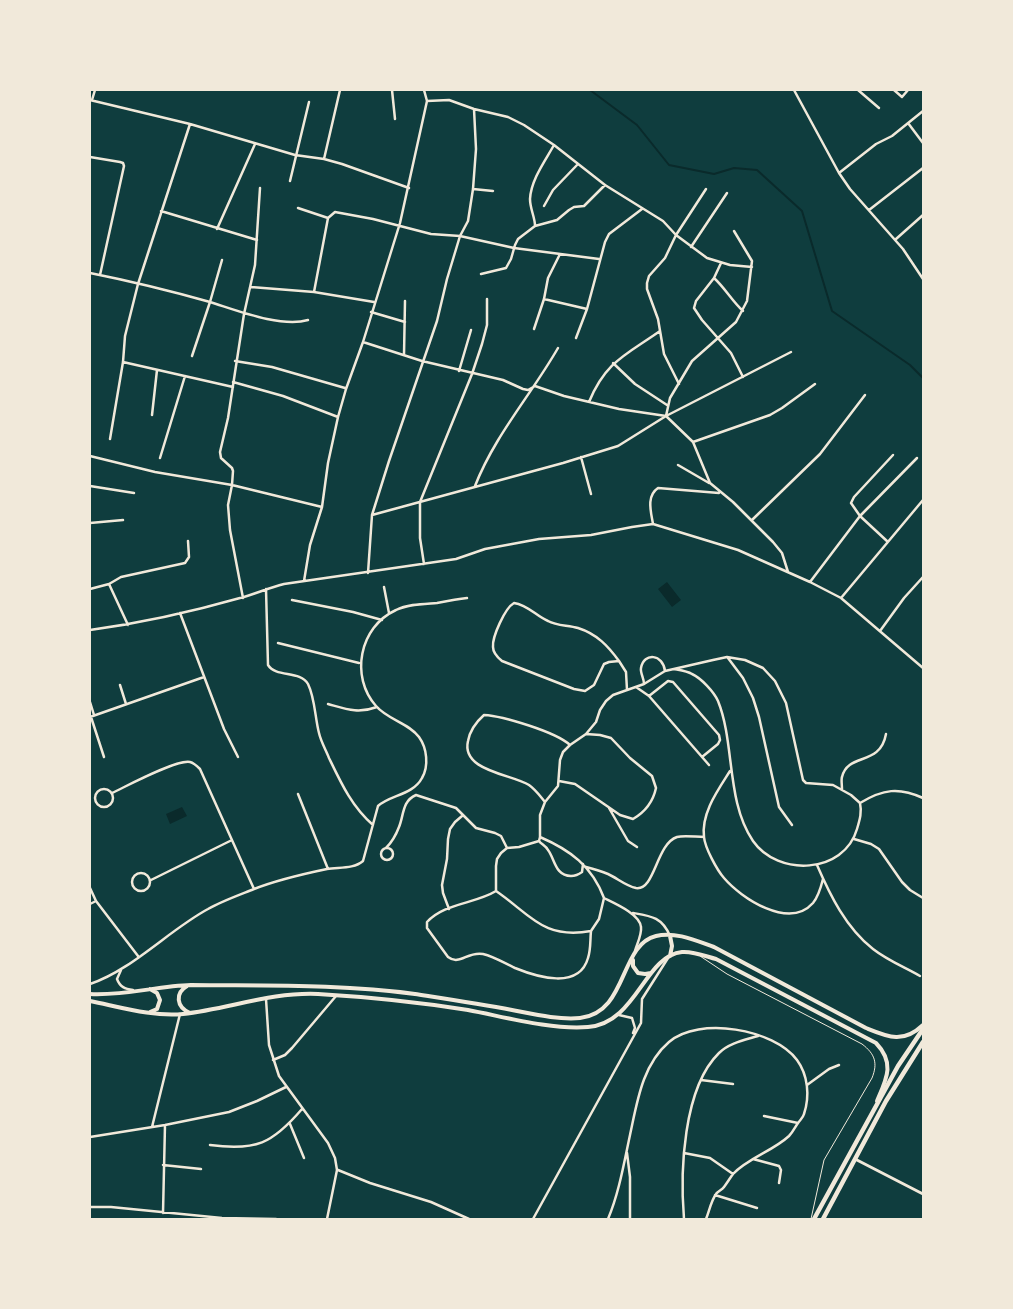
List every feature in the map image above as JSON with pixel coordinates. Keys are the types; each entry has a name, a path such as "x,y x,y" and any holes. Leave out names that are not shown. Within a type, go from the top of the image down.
{"highway":[{"path":"813,1219 880,1097 923,1027"},
{"path":"823,1219 886,1101 923,1042"}],"main road":[{"path":"90,994 191,985 314,987 414,994 544,1015 578,1018 596,1013 608,1004 640,946 656,936 670,936 690,938 714,947 866,1028 890,1037 907,1036 923,1027"},
{"path":"669,957 672,946 670,936"},
{"path":"90,1001 148,1012 180,1014 266,997 298,994 337,995 410,1001 542,1024 577,1028 591,1027 617,1015 635,997 652,972 669,957 681,952 716,959 876,1043 885,1056 888,1069 884,1087 870,1116"},
{"path":"633,957 633,966 638,973 652,972"},
{"path":"191,985 181,990 178,999 183,1009 192,1013"},
{"path":"147,989 156,992 160,1000 157,1008 148,1012"}],"street":[{"path":"95,90 91,100 190,124 295,155 324,159 409,188"},
{"path":"324,159 340,90"},
{"path":"392,90 395,119"},
{"path":"304,582 310,545 322,507 328,463 338,417 399,226 409,188 427,101 424,90"},
{"path":"794,90 839,173 896,240 923,278"},
{"path":"858,90 879,108"},
{"path":"894,90 902,98 908,90"},
{"path":"427,101 449,100 474,109 508,117 524,125 554,145 605,185 663,221 676,235 707,258 721,263 752,267"},
{"path":"290,181 309,102"},
{"path":"368,573 372,515 422,361 437,321 460,236 468,221 476,149 474,109"},
{"path":"839,173 876,144 892,136 923,111"},
{"path":"908,123 923,143"},
{"path":"110,439 123,362 125,336 138,284 190,124"},
{"path":"217,229 255,144"},
{"path":"534,226 535,220 530,200 532,189 554,145"},
{"path":"90,157 120,162 124,166 100,275"},
{"path":"544,206 553,190 578,164"},
{"path":"869,210 923,168"},
{"path":"481,274 506,268 518,239 534,226 557,220 574,207 584,206 605,185"},
{"path":"243,598 230,530 228,505 232,485 232,468 221,458 220,452 233,387 244,314 251,286 257,240 260,188"},
{"path":"473,189 493,191"},
{"path":"679,384 664,354 658,319 647,289 647,283 649,276 664,258 676,235 706,190"},
{"path":"691,247 727,193"},
{"path":"298,208 328,218"},
{"path":"576,338 587,309 599,259 608,234 642,209"},
{"path":"161,212 257,240"},
{"path":"314,292 328,218 335,212 431,234 460,236 514,248 599,259"},
{"path":"896,240 923,215"},
{"path":"666,416 667,405 692,362 736,322 747,301 752,267 749,253 734,231"},
{"path":"534,329 544,299 548,278 560,254"},
{"path":"192,356 222,260"},
{"path":"721,263 714,278 696,301 694,308 731,354 743,377"},
{"path":"90,273 210,302 244,314 296,323 308,320"},
{"path":"714,278 731,295 735,303 743,311"},
{"path":"251,286 314,292 374,302"},
{"path":"424,564 420,538 420,502 472,374 487,325 487,299"},
{"path":"544,299 587,309"},
{"path":"404,355 405,301"},
{"path":"371,312 404,322"},
{"path":"459,371 471,330"},
{"path":"589,402 596,384 613,363 660,331"},
{"path":"363,342 422,361 503,380 523,389 528,390 535,386 589,402 630,411 666,416 693,442 710,483"},
{"path":"475,486 493,447 535,386 558,348"},
{"path":"372,515 618,446 666,416 791,352"},
{"path":"236,361 272,367 346,389"},
{"path":"123,362 233,387"},
{"path":"613,363 635,384 667,405"},
{"path":"152,415 157,370"},
{"path":"160,458 185,376"},
{"path":"233,382 283,396 338,417"},
{"path":"693,442 770,415 815,384"},
{"path":"752,520 820,454 864,394"},
{"path":"888,542 860,516 852,506 852,500 892,455"},
{"path":"90,456 155,472 232,485 322,507"},
{"path":"581,457 590,494"},
{"path":"810,582 860,516 917,458"},
{"path":"678,465 710,483 752,520 782,553 788,572"},
{"path":"90,486 134,493"},
{"path":"653,524 650,497 658,488 720,493"},
{"path":"842,598 923,500"},
{"path":"90,523 123,520"},
{"path":"90,630 128,625 243,598 266,588 456,559 485,549 539,539 591,535 653,524 738,550 842,598 923,668"},
{"path":"90,589 109,584 121,577 185,563 188,557 188,541"},
{"path":"880,631 904,598 923,577"},
{"path":"109,584 128,625"},
{"path":"384,587 389,613"},
{"path":"266,588 268,665 275,671 298,677 307,682 319,736 337,776 358,812 373,826"},
{"path":"90,984 124,967 208,909 274,882 328,869 358,866 363,861 378,806 385,801 400,796 418,783 422,778 426,758 425,749 418,736 407,727 385,715 369,697 364,686 360,663 365,642 389,613 406,606 467,598"},
{"path":"292,600 353,612 382,620"},
{"path":"618,662 604,664 592,688 585,691 502,661 494,653 493,643 505,612 512,604 518,603 548,621 578,628 606,644 626,672 627,690"},
{"path":"180,613 224,730 238,757"},
{"path":"278,643 360,663"},
{"path":"727,657 743,678 753,698 779,807 792,825"},
{"path":"539,841 540,815 545,802 558,786 560,760 563,752 586,734 596,722 600,710 606,701 614,695 644,684 665,672 674,669 727,657 745,660 763,668 776,681 786,703 803,780 806,783 833,785 842,789 860,803 862,811 854,839 840,854 817,865 799,866 786,864 772,858 753,842 740,814 730,769 723,720 717,700 707,686 692,674 674,669"},
{"path":"644,684 641,667 649,658 661,660 664,664 665,672"},
{"path":"640,685 642,675"},
{"path":"92,716 204,677"},
{"path":"649,696 668,682 673,682 719,735 720,740 718,744 702,756"},
{"path":"120,685 126,704"},
{"path":"636,687 649,696 709,765"},
{"path":"90,702 92,716 104,757"},
{"path":"328,704 365,711 376,707"},
{"path":"545,802 528,784 485,768 472,759 467,747 469,735 474,724 484,715 498,716 549,733 565,740 570,745"},
{"path":"558,781 575,784 620,815 633,819 650,802 656,788 655,782 648,772 630,758 611,738 586,734"},
{"path":"842,789 842,776 848,767 853,762 876,753 884,743 886,734"},
{"path":"112,793 173,765 189,762 200,769 254,889"},
{"path":"730,769 712,800 705,818 704,837 709,852 723,877 737,890 768,909 787,914 806,909 813,903 823,879"},
{"path":"108,789 112,793 113,799 110,804 101,806 96,803 95,797 100,790 108,789"},
{"path":"860,803 871,796 898,790 923,798"},
{"path":"298,794 328,869"},
{"path":"386,848 392,850 394,854 389,860 385,860 381,855 383,850 393,840 400,826 406,802 416,795 456,808 476,828 500,836 507,848"},
{"path":"609,808 628,841 637,847"},
{"path":"449,909 442,893 448,839 450,829 462,816"},
{"path":"496,891 433,916 426,924 448,957 458,961 470,954 480,954 497,959 528,973 549,977 567,978 574,975 584,966 588,959 590,931 599,919 604,898 600,887 583,864 561,846 540,837"},
{"path":"586,867 608,874 630,886 644,887 649,882 661,853 668,842 678,837 704,837"},
{"path":"854,839 871,844 879,849 902,882 910,890 923,898"},
{"path":"150,880 232,840"},
{"path":"539,841 519,847 507,848 501,852 497,859 496,891 542,926 560,931 590,931"},
{"path":"539,841 548,850 561,873 567,876 580,874 583,864"},
{"path":"817,865 842,914 864,941 884,956 920,976"},
{"path":"140,873 145,873 150,880 149,886 145,890 139,890 132,884 134,876 140,873"},
{"path":"90,888 96,902 139,956"},
{"path":"604,898 631,913 654,917 664,925 670,936"},
{"path":"90,904 96,902"},
{"path":"631,913 641,927 633,957"},
{"path":"533,1219 632,1036 641,1023 640,1007 645,993 669,957"},
{"path":"124,967 118,974 118,983 125,988 135,990"},
{"path":"273,1060 285,1055 292,1048 337,995"},
{"path":"266,997 269,1045 279,1076 333,1150 337,1170 327,1219"},
{"path":"152,1127 180,1014"},
{"path":"617,1015 632,1018 635,1028 632,1036"},
{"path":"608,1219 627,1152 640,1088 654,1058 669,1041 691,1030 715,1027 740,1029 786,1048 797,1060 803,1070 807,1085 804,1116 789,1135 734,1174 715,1195 706,1219"},
{"path":"684,1219 682,1195 684,1153 688,1122 701,1080 719,1052 736,1043 759,1036"},
{"path":"807,1085 839,1065"},
{"path":"701,1080 733,1084"},
{"path":"90,1137 229,1112 286,1087"},
{"path":"210,1145 230,1148 252,1146 271,1139 290,1124 302,1109"},
{"path":"764,1116 798,1123"},
{"path":"290,1124 304,1158"},
{"path":"163,1213 165,1125"},
{"path":"627,1152 630,1177 630,1219"},
{"path":"684,1153 710,1158 734,1174"},
{"path":"753,1159 780,1166 780,1183"},
{"path":"855,1159 923,1194"},
{"path":"163,1165 201,1169"},
{"path":"337,1170 370,1183 432,1202 469,1219"},
{"path":"715,1195 757,1208"},
{"path":"90,1207 111,1207 222,1218 276,1219"}],"lane":[{"path":"694,954 727,974 862,1044 875,1056 875,1071 860,1101 824,1160 813,1219"}],"water":[{"path":"667,582 681,600 672,607 658,589"},
{"path":"182,807 187,816 170,824 166,814"}],"waterway":[{"path":"590,90 637,125 669,165 714,174 734,168 757,170 802,211 832,311 910,365 923,378"}]}
